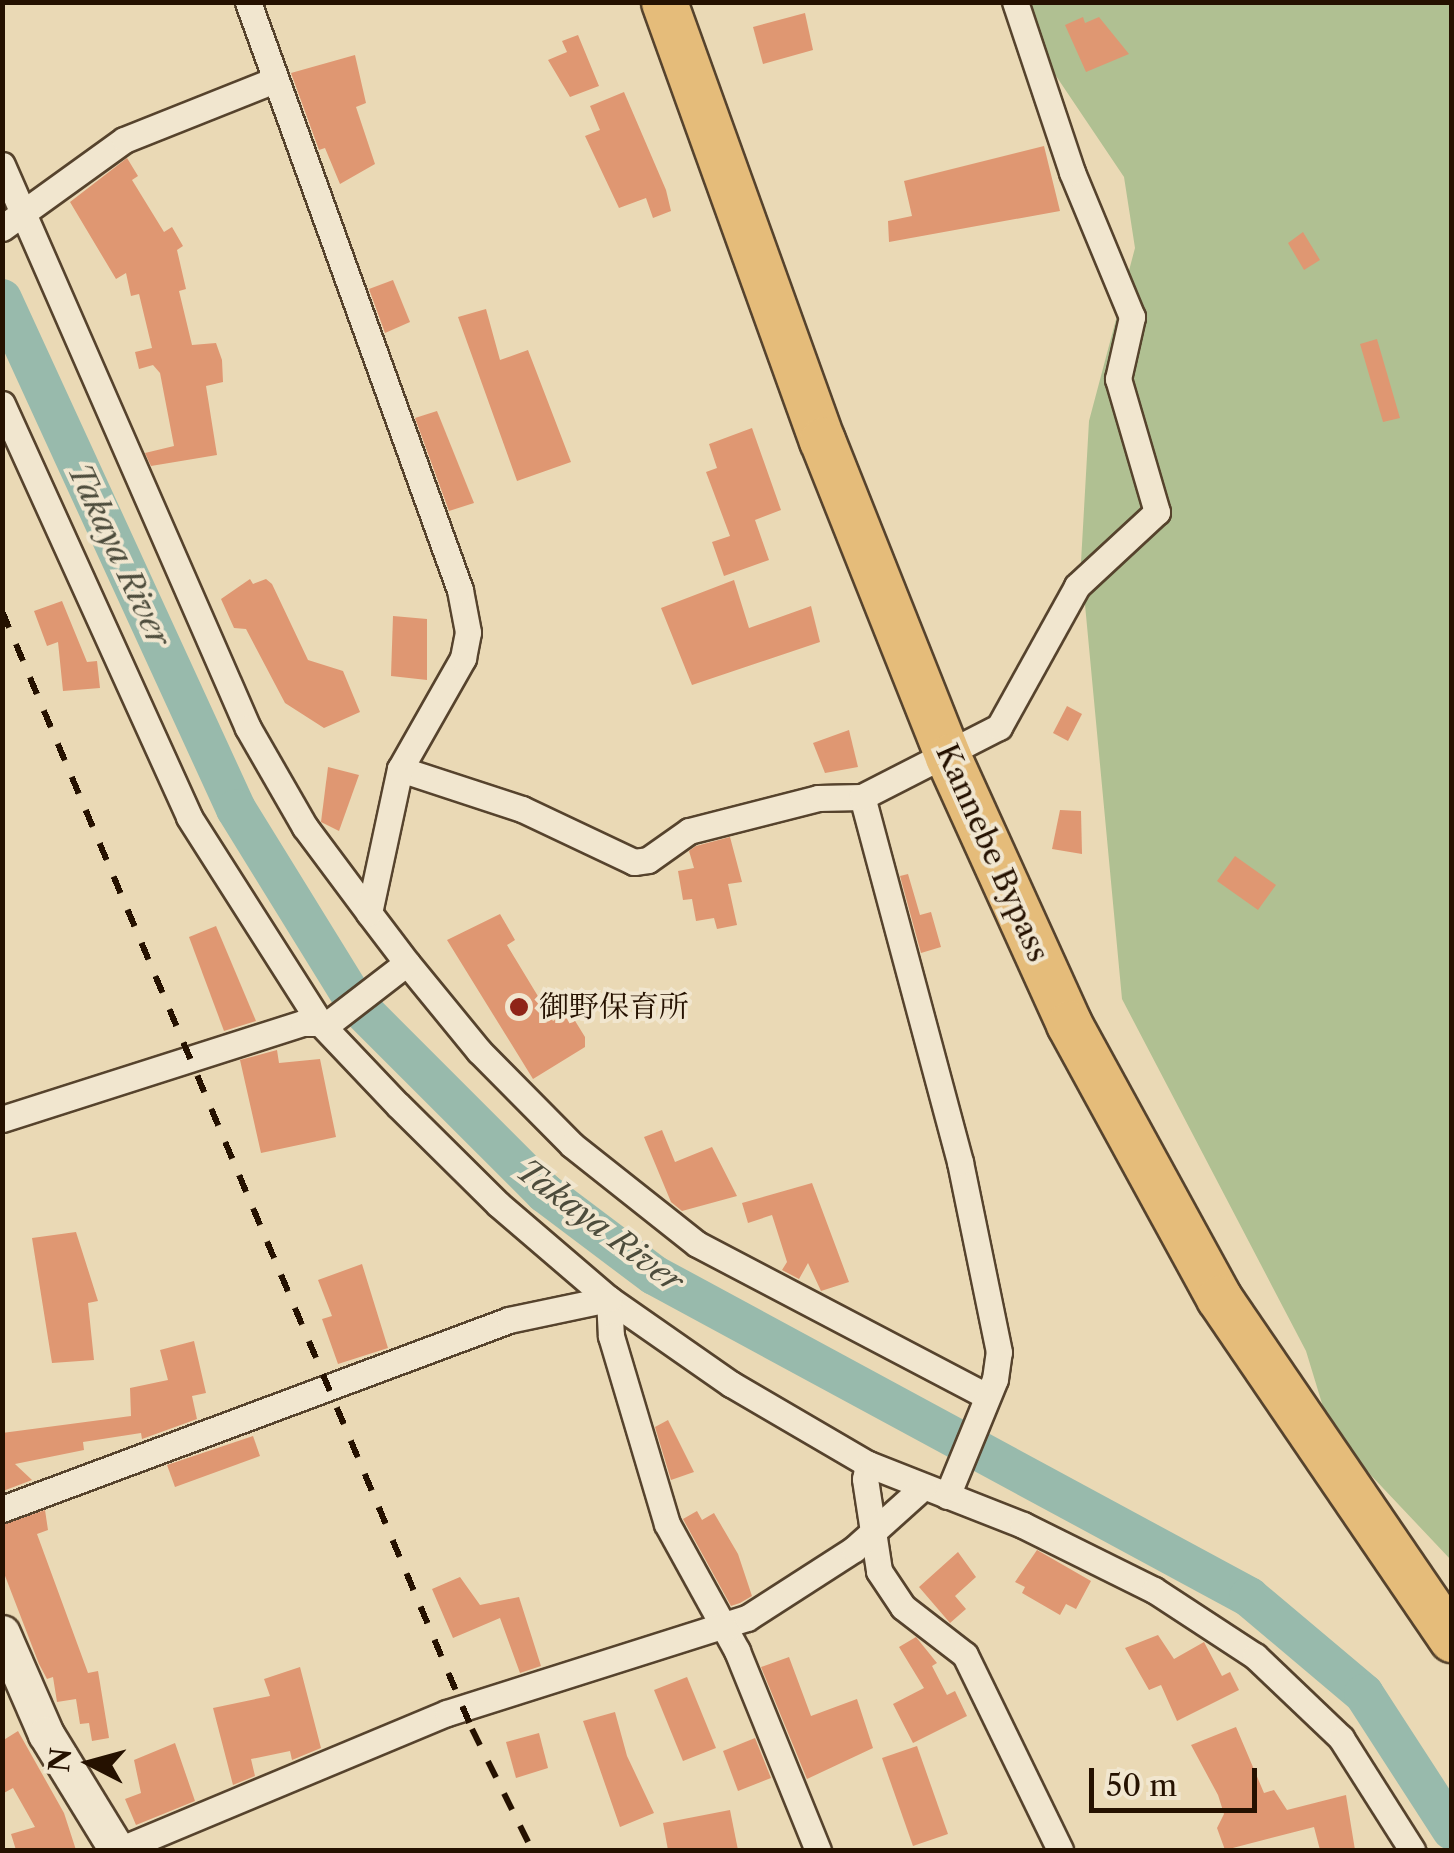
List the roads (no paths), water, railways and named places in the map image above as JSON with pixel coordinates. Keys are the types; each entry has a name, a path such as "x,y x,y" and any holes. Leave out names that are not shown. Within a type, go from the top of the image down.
{"highway":[{"name":"Kannebe Bypass","path":"664,2 822,440 948,758 1069,1024 1220,1298 1452,1639"}],"street":[{"path":"248,2 460,590 468,632 463,658 400,769 369,912"},
{"path":"400,769 522,808 634,862 648,860 689,831 818,798 862,797 948,758 1010,714 1077,586 1157,512 1118,379 1132,317 1072,172 1015,2"},
{"path":"15,217 124,140 274,80"},
{"path":"2,165 15,217 248,728 304,827 369,912 403,965 479,1051 572,1146 697,1244 985,1400"},
{"path":"2,404 189,817 327,1022 498,1204 609,1299 731,1384 868,1464 941,1490 1154,1590 1255,1656 1341,1738 1412,1850"},
{"path":"2,1633 46,1734 118,1850 447,1713 724,1628 786,1597 941,1490 1000,1363 984,1276 862,797"},
{"path":"2,1120 302,1024 327,1022 403,965"},
{"path":"2,1509 509,1320 609,1299"},
{"path":"609,1299 611,1336 656,1495 724,1628 818,1850"},
{"path":"868,1464 870,1536 879,1571 903,1607 965,1655 1060,1850"}],"waterway":[{"name":"Takaya River","path":"2,299 236,809 357,1005 545,1193 654,1275 1249,1597 1364,1694 1452,1830"}],"railway":[{"path":"2,611 472,1729 532,1850"}],"place":[{"name":"御野保育所","path":"519,1007"}]}
